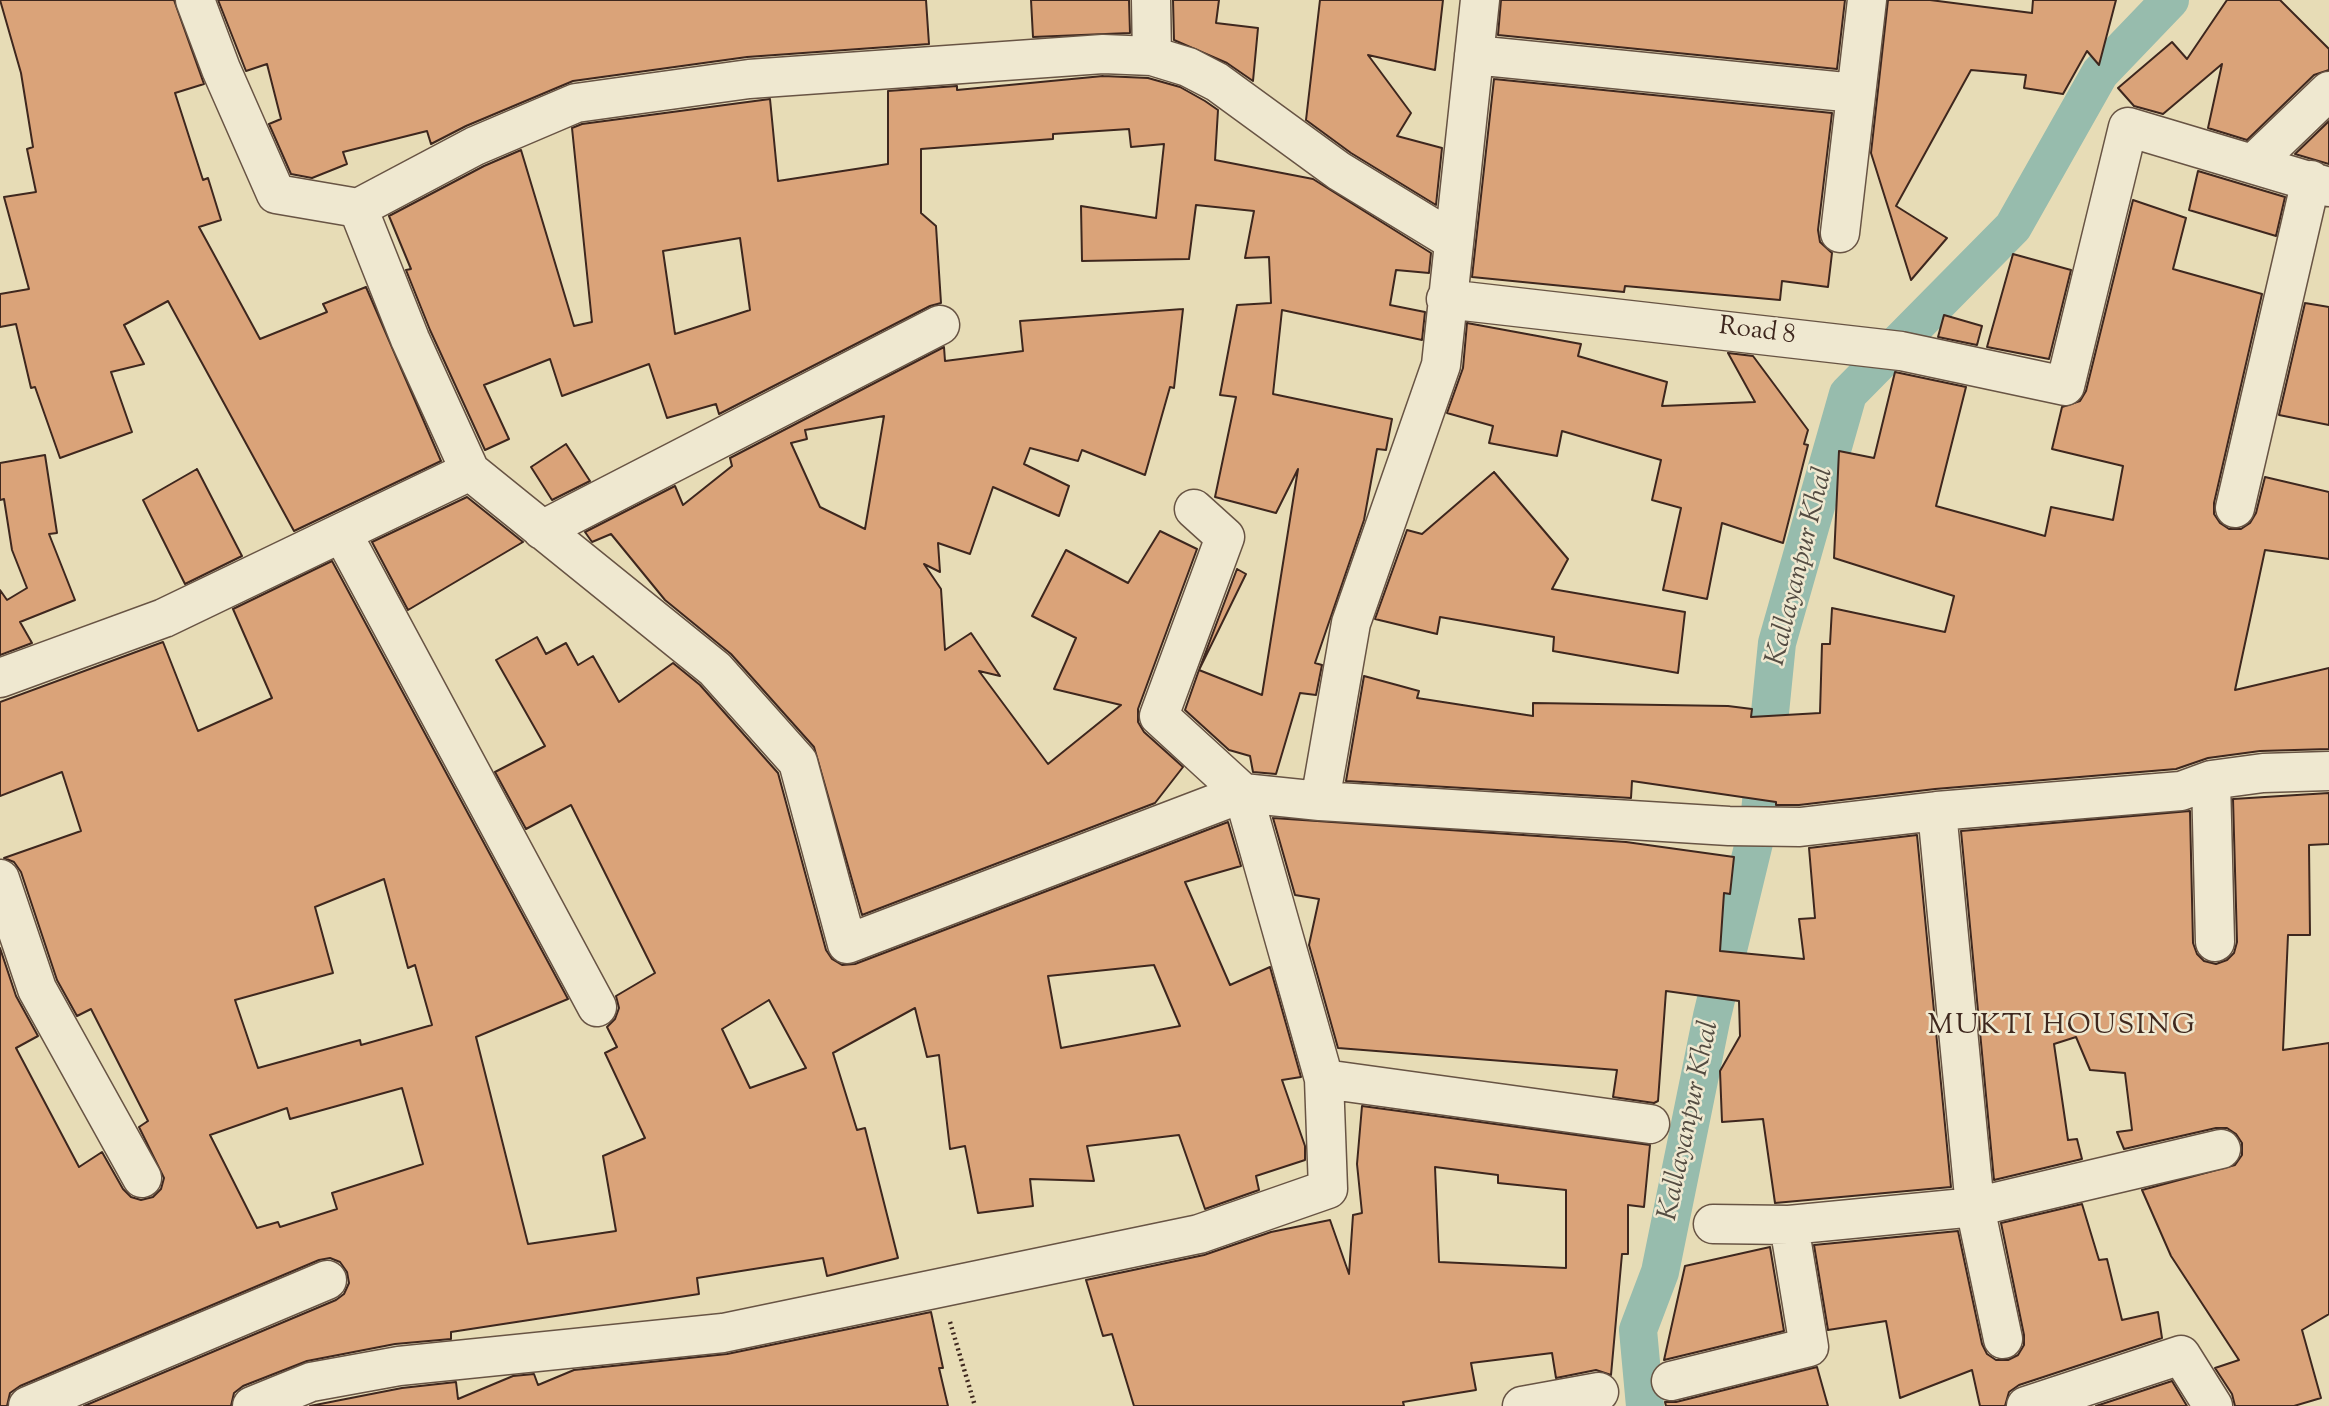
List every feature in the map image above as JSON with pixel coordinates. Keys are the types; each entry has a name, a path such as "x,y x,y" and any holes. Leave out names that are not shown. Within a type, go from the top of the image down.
{"street":[{"path":"195,0 221,69 276,194 358,208 475,146 576,103 749,79 1103,54 1152,56 1188,67 1217,82 1339,172 1452,240"},
{"path":"1151,0 1152,56"},
{"path":"1321,801 1351,623 1441,365 1452,240 1480,0"},
{"path":"1840,233 1867,0"},
{"path":"1474,55 1855,93"},
{"path":"2235,508 2320,183 2255,162 2329,91"},
{"name":"Road 8","path":"1446,299 1901,351 2065,386 2128,127 2255,162"},
{"path":"358,208 410,339 470,471 715,669 798,762 847,944 1243,793 1321,801 1729,826 1800,827 1937,811 2181,791 2211,780 2263,773 2329,771"},
{"path":"542,530 940,325"},
{"path":"1,676 164,618 470,471"},
{"path":"252,1406 311,1382 398,1366 723,1333 1199,1234 1328,1189 1324,1079 1243,793 1159,716 1225,537 1194,509"},
{"path":"342,533 597,1007"},
{"path":"2211,780 2215,942"},
{"path":"1937,811 1975,1207 2003,1339"},
{"path":"0,879 37,989 142,1178"},
{"path":"1324,1079 1650,1124"},
{"path":"1713,1224 1789,1225 1975,1207 2221,1149"},
{"path":"1671,1381 1809,1347 1789,1225"},
{"path":"28,1406 327,1280"},
{"path":"2025,1406 2181,1355 2213,1406"},
{"path":"1528,1405 1599,1392"}],"path":[{"path":"940,1288 975,1406"}],"building":[{"path":"0,0 174,0 204,84 175,93 203,180 208,178 221,220 199,227 260,339 327,312 323,304 366,287 441,461 294,531 168,301 124,325 144,364 111,372 132,432 60,458 35,387 31,388 16,324 0,327 0,294 29,289 4,197 36,192 27,149 33,147 21,73"},
{"path":"218,0 926,0 929,44 747,57 573,81 466,126 431,144 427,131 343,152 347,164 312,178 291,174 269,124 281,119 267,64 246,71"},
{"path":"1031,0 1129,0 1130,33 1033,37"},
{"path":"1173,0 1219,0 1216,23 1258,28 1253,81 1227,63 1174,40"},
{"path":"1320,0 1443,0 1435,70 1368,55 1411,113 1397,136 1442,148 1436,205 1351,153 1306,120"},
{"path":"1501,0 1845,0 1837,69 1498,35"},
{"path":"1888,0 1930,0 2032,13 2033,0 2116,0 2099,65 2087,51 2063,94 2024,88 2026,75 1971,70 1896,206 1947,238 1911,280 1871,153"},
{"path":"2227,0 2280,0 2329,49 2329,70 2314,75 2247,140 2208,128 2222,64 2163,114 2134,106 2118,88 2172,42 2187,59"},
{"path":"1103,76 1148,78 1180,87 1218,110 1215,160 1313,179 1431,253 1429,273 1396,270 1390,305 1425,312 1422,340 1282,310 1273,394 1392,419 1386,450 1377,449 1364,520 1315,663 1322,665 1316,695 1300,693 1276,774 1253,772 1250,756 1229,750 1185,710 1199,670 1262,695 1298,469 1276,513 1215,497 1236,397 1220,395 1237,305 1271,303 1269,257 1245,258 1254,211 1196,205 1189,259 1082,261 1081,206 1156,218 1164,144 1131,147 1129,129 1053,134 1053,139 921,149 921,213 936,226 941,303 930,306 719,414 716,404 667,418 649,364 562,396 550,359 484,385 509,439 485,450 430,330 406,270 411,269 389,216 484,166 521,150 574,326 592,322 572,128 582,124 770,99 778,181 888,164 888,91 957,86 957,90","holes":["740,238 750,310 675,334 663,251"]},
{"path":"1494,79 1832,113 1818,230 1820,242 1832,253 1828,287 1782,281 1780,300 1625,286 1624,292 1472,277"},
{"path":"2329,121 2329,164 2295,154"},
{"path":"2198,171 2285,197 2276,236 2189,210"},
{"path":"2133,200 2186,218 2173,269 2262,294 2214,503 2214,514 2220,523 2229,529 2241,529 2250,523 2256,513 2265,477 2329,492 2329,559 2265,550 2235,690 2329,668 2329,749 2260,751 2208,758 2176,769 1935,789 1799,805 1776,805 1776,802 1632,781 1631,798 1346,781 1364,676 1419,691 1417,698 1533,716 1533,703 1728,706 1752,709 1751,717 1820,713 1822,644 1830,644 1832,608 1945,632 1954,596 1834,558 1839,451 1874,458 1895,372 1966,387 1936,506 2045,536 2051,507 2113,520 2123,466 2052,449 2062,407 2080,401 2086,391"},
{"path":"2013,254 2071,270 2049,359 1987,347"},
{"path":"2305,303 2329,307 2329,425 2279,415"},
{"path":"1183,309 1174,388 1170,387 1145,475 1082,450 1078,461 1030,448 1024,464 1069,486 1059,516 993,487 970,554 938,543 940,572 924,564 941,589 945,650 971,633 1000,676 979,671 1048,764 1121,705 1054,689 1076,638 1032,616 1066,550 1128,583 1160,531 1197,549 1138,709 1138,722 1144,732 1183,767 1155,803 862,915 814,747 731,654 665,600 611,534 592,542 585,532 675,486 683,505 732,466 730,458 944,347 945,361 1023,351 1020,321","holes":["884,416 865,529 820,507 791,443 807,439 805,430"]},
{"path":"1944,315 1982,326 1977,345 1938,337"},
{"path":"1467,323 1581,344 1578,356 1667,382 1662,406 1755,402 1728,353 1753,356 1808,430 1804,444 1808,445 1783,543 1722,523 1707,599 1663,590 1681,508 1652,500 1661,460 1562,431 1557,456 1489,443 1493,426 1447,413 1463,368"},
{"path":"566,444 590,481 552,500 531,467"},
{"path":"45,455 57,533 49,534 75,600 20,622 32,643 0,655 0,590 7,600 27,588 12,550 4,499 0,500 0,463"},
{"path":"197,469 242,556 185,584 143,500"},
{"path":"1494,472 1568,559 1552,589 1685,612 1678,673 1553,651 1554,637 1440,617 1437,634 1375,619 1407,530 1422,534"},
{"path":"467,497 523,542 408,610 372,542"},
{"path":"332,561 568,999 476,1037 528,1244 616,1231 603,1156 645,1138 605,1053 617,1047 607,1027 615,1019 619,1008 616,996 655,973 571,805 526,829 495,772 545,746 496,660 537,637 546,654 566,643 578,665 593,656 619,702 673,663 700,685 778,773 826,950 832,959 842,965 855,964 1228,822 1241,866 1185,882 1230,985 1270,967 1301,1077 1282,1080 1305,1146 1305,1160 1256,1176 1259,1190 1205,1209 1179,1135 1087,1146 1094,1181 1030,1179 1033,1206 978,1213 965,1146 950,1149 939,1055 927,1057 915,1008 833,1053 857,1130 865,1128 898,1258 827,1276 823,1258 697,1278 699,1294 451,1332 451,1339 395,1344 307,1361 243,1386 234,1393 231,1406 84,1406 336,1300 344,1294 349,1283 347,1272 340,1262 330,1258 319,1260 20,1386 10,1393 7,1406 0,1406 0,948 16,996 38,1036 16,1048 79,1167 102,1152 123,1189 131,1197 141,1200 153,1197 161,1189 164,1178 139,1127 148,1121 91,1009 77,1016 57,980 21,872 14,862 4,858 81,831 62,772 0,796 0,702 163,642 198,731 272,698 233,609","holes":["384,879 408,968 415,965 432,1025 361,1045 360,1040 258,1068 235,1000 333,973 315,907","1154,965 1180,1026 1061,1048 1048,976","769,1000 806,1068 750,1088 722,1029","402,1088 423,1164 332,1193 337,1209 280,1227 278,1222 257,1228 210,1135 287,1108 290,1119"]},
{"path":"1237,569 1246,574 1199,670"},
{"path":"2329,793 2329,844 2309,845 2310,935 2288,935 2283,1050 2329,1043 2329,1314 2302,1330 2321,1398 2294,1406 2235,1406 2232,1394 2215,1368 2239,1360 2171,1256 2142,1190 2235,1165 2242,1155 2242,1143 2236,1134 2227,1128 2216,1128 2124,1149 2117,1132 2132,1130 2125,1073 2090,1070 2076,1037 2054,1044 2068,1140 2077,1139 2082,1159 1994,1180 1961,831 2190,811 2193,943 2197,954 2204,961 2216,964 2227,960 2234,953 2237,942 2233,799"},
{"path":"1273,818 1626,842 1734,857 1730,894 1724,893 1720,951 1804,959 1799,919 1815,918 1809,848 1917,835 1951,1187 1775,1203 1763,1119 1722,1122 1720,1071 1740,1036 1739,1001 1666,991 1658,1101 1654,1103 1613,1097 1617,1070 1338,1048 1309,945 1319,899 1295,895"},
{"path":"1362,1106 1650,1145 1644,1207 1628,1205 1628,1254 1622,1254 1611,1375 1596,1370 1556,1378 1552,1353 1471,1363 1476,1390 1403,1402 1404,1406 1134,1406 1112,1334 1103,1336 1086,1280 1204,1255 1271,1232 1330,1220 1349,1274 1353,1215 1362,1213 1357,1164","holes":["1435,1167 1498,1175 1498,1183 1566,1190 1566,1268 1439,1262"]},
{"path":"2082,1204 2099,1260 2107,1259 2122,1320 2158,1312 2162,1338 2019,1385 2009,1392 2005,1406 1980,1406 1972,1370 1900,1398 1886,1321 1828,1330 1814,1245 1958,1231 1982,1344 1987,1354 1996,1360 2008,1360 2018,1355 2024,1345 2024,1335 2001,1223"},
{"path":"1770,1247 1784,1331 1664,1360 1685,1266"},
{"path":"931,1312 948,1406 310,1406 402,1388 456,1382 458,1399 513,1376 534,1374 538,1385 574,1370 727,1354"},
{"path":"1817,1367 1828,1406 1666,1406 1665,1402 1676,1402"},
{"path":"2172,1381 2187,1406 2096,1406"}],"waterway":[{"name":"Kallayanpur Khal","path":"1645,1406 1638,1330 1660,1272 1712,1016 1759,822 1777,643 1848,394 2013,227 2100,73 2170,0"}],"district":[{"name":"MUKTI HOUSING","path":"2062,1028"}]}
